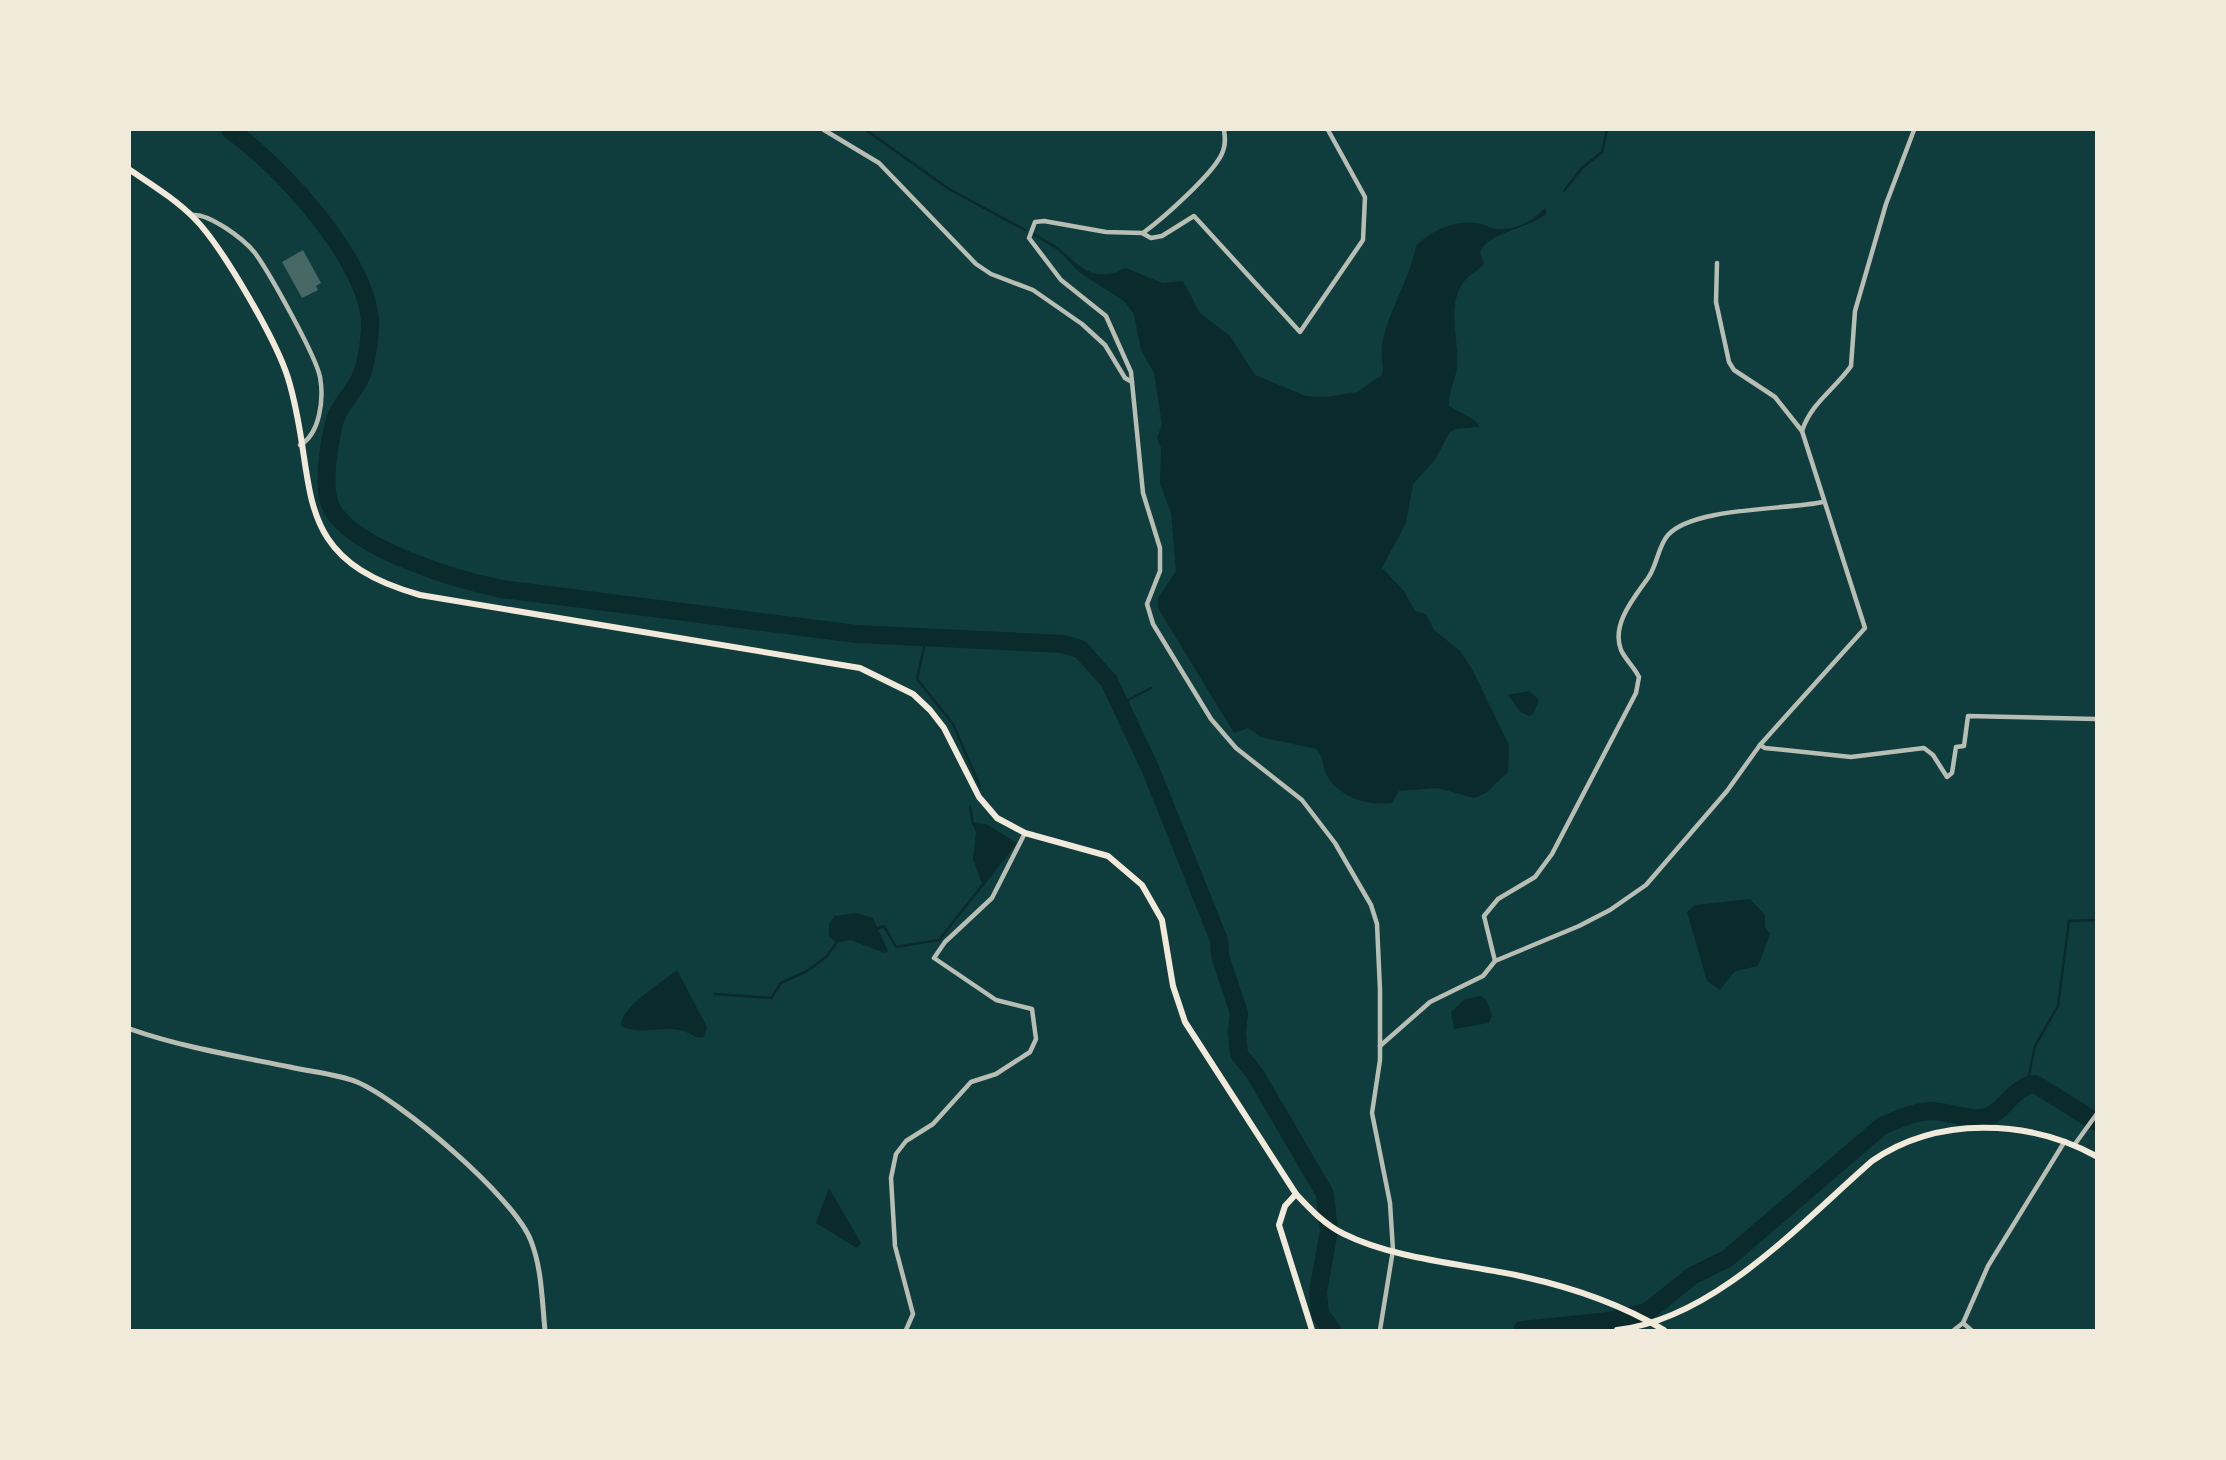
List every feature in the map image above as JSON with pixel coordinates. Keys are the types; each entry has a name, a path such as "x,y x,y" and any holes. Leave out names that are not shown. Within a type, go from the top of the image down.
{"main road":[{"path":"130,170 191,215 211,238 273,344 288,376 314,513 342,556 388,587 420,595 860,668 913,694 944,728 979,797 998,818 1025,832 1108,856 1142,885 1162,920 1173,986 1185,1021 1296,1194 1317,1217 1342,1234 1393,1250 1556,1285 1614,1304 1662,1330"},
{"path":"1617,1331 1660,1320 1733,1280 1892,1147 1917,1136 1978,1129 2024,1129 2066,1140 2096,1156"},
{"path":"1296,1194 1285,1206 1279,1225 1312,1331"}],"street":[{"path":"824,130 879,163 976,264 991,274 1033,290 1082,324 1105,345 1125,378 1133,383"},
{"path":"1142,233 1167,216 1222,154 1226,140 1224,130"},
{"path":"1328,130 1365,197 1363,240 1300,332 1199,218 1194,216 1162,236 1106,232 1044,221 1035,222 1029,238 1061,280 1106,316 1118,339 1133,383 1145,505 1160,548 1160,572 1149,595 1148,612 1212,719 1236,748 1302,800 1359,881 1377,924 1380,1046 1372,1113 1390,1203 1393,1250 1380,1331"},
{"path":"1802,431 1821,398 1851,366 1855,311 1886,204 1914,130"},
{"path":"191,215 211,217 254,251 315,362 321,395 315,431 311,439 300,445"},
{"path":"1380,1046 1430,1002 1483,976 1495,961 1579,926 1610,910 1646,885 1727,791 1760,745 1865,628 1802,431 1775,397 1734,370 1729,362 1716,302 1717,263"},
{"path":"1495,961 1484,916 1498,899 1535,877 1552,855 1636,693 1639,677 1622,652 1618,636 1622,618 1652,573 1668,535 1684,524 1725,513 1823,502"},
{"path":"1760,745 1765,748 1852,757 1924,748 1933,755 1947,777 1952,773 1956,747 1965,746 1968,716 2096,719"},
{"path":"906,1331 913,1314 895,1246 891,1178 897,1154 906,1141 943,1115 971,1082 1017,1063 1030,1052 1036,1039 1035,1014 1032,1009 996,1000 934,958 940,947 992,898 1025,832"},
{"path":"130,1029 198,1048 356,1082 387,1100 500,1194 519,1219 531,1241 539,1273 545,1331"},
{"path":"2075,1144 2096,1115"},
{"path":"1954,1331 1963,1323 1988,1266 2066,1140"},
{"path":"1963,1323 1971,1331"}],"water":[{"path":"1545,208 1547,213 1539,218 1484,245 1480,252 1484,264 1467,278 1460,288 1455,310 1457,368 1449,406 1473,419 1480,427 1455,429 1449,433 1435,460 1413,484 1406,523 1382,568 1404,591 1415,611 1426,614 1434,630 1460,651 1472,669 1509,745 1508,772 1486,793 1474,798 1438,788 1399,791 1392,803 1355,799 1346,795 1332,782 1316,749 1261,737 1248,728 1234,733 1158,608 1158,598 1176,571 1171,513 1160,483 1161,448 1157,438 1162,424 1154,373 1141,350 1134,314 1124,301 1080,273 1050,241 1076,264 1093,273 1114,273 1126,268 1162,283 1183,281 1200,313 1230,336 1255,375 1306,396 1327,397 1357,392 1382,375 1383,338 1416,246 1422,240 1437,230 1455,224 1473,223 1494,229 1510,228 1530,220"},
{"path":"1529,691 1539,700 1533,714 1529,716 1521,712 1508,695"},
{"path":"972,823 986,824 1017,843 983,887 973,859 976,832"},
{"path":"1750,899 1765,915 1765,927 1770,934 1758,966 1735,971 1720,990 1707,981 1687,912 1695,905"},
{"path":"857,913 873,918 888,951 885,953 850,940 836,943 829,936 829,924 834,916"},
{"path":"677,970 707,1027 704,1037 675,1029 637,1030 621,1026 627,1011 634,1003"},
{"path":"1481,996 1486,1000 1492,1015 1489,1023 1454,1029 1451,1012 1465,999"},
{"path":"829,1188 861,1243 857,1248 816,1223"}],"building":[{"path":"303,250 321,283 316,286 318,290 302,298 282,262"}],"waterway":[{"path":"230,130 273,166 320,218 356,275 367,303 370,328 365,364 360,378 335,420 327,478 332,509 344,524 362,538 435,571 502,589 857,634 1063,644 1080,649 1109,681 1150,768 1219,940 1220,956 1239,1013 1239,1054 1255,1074 1325,1194 1329,1231 1318,1292 1320,1314 1332,1330"},
{"path":"866,130 949,189 1025,230"},
{"path":"1564,191 1582,168 1602,152 1607,130"},
{"path":"1034,234 1058,249"},
{"path":"926,638 917,679 953,724 980,786"},
{"path":"1120,704 1151,688"},
{"path":"970,807 973,824"},
{"path":"876,929 884,926 896,947 939,940 984,883"},
{"path":"2027,1085 2035,1046 2058,1006 2069,921 2096,920"},
{"path":"715,994 771,998 781,983 807,971 826,957 838,941"},
{"path":"1522,1330 1609,1321 1647,1312 1692,1276 1728,1258 1882,1126 1907,1116 1933,1111 1982,1118 1996,1112 2020,1090 2035,1084 2096,1122"}]}
